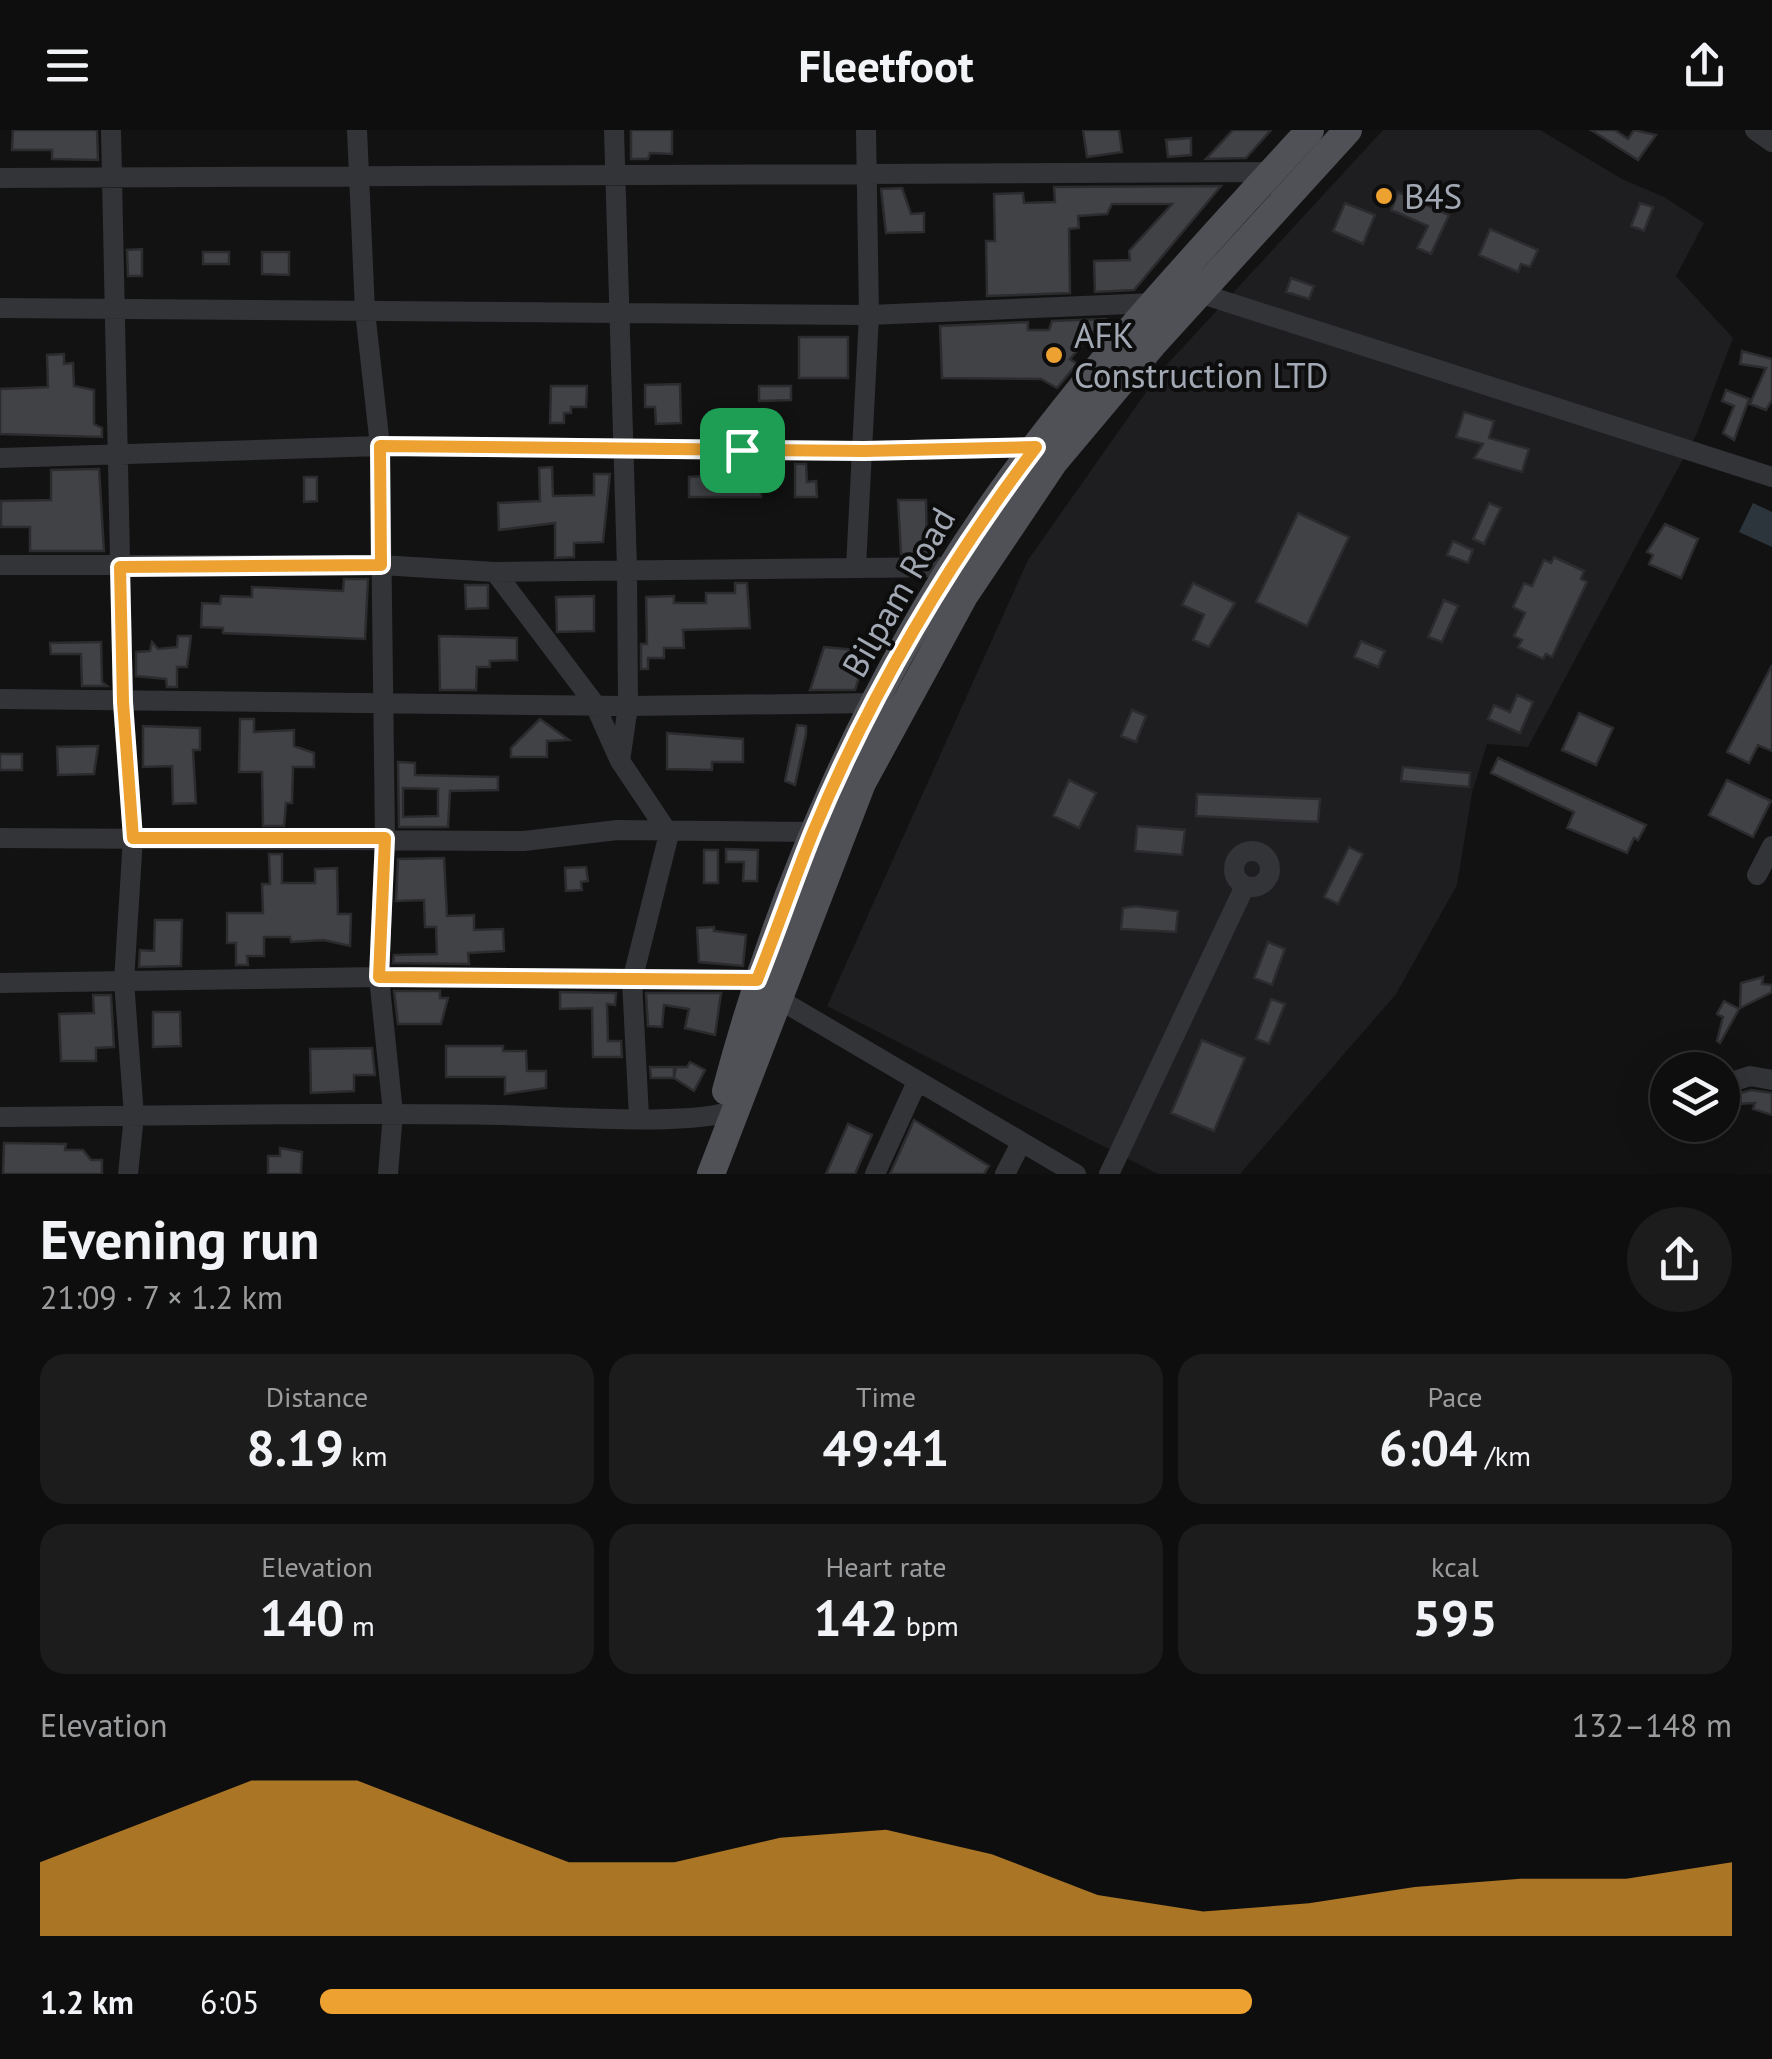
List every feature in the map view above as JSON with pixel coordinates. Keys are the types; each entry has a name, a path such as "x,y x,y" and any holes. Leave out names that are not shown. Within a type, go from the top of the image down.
{"main road":[{"name":"Bilpam Road","path":"692,1174 727,1113 813,832 876,703 953,567 1036,447 1154,302 1310,130"},
{"path":"763,989 862,783 964,596 1054,462 1199,293 1348,130"},
{"path":"711,1174 727,1113"}],"street":[{"path":"111,130 123,702 133,838 124,981 134,1116 128,1174"},
{"path":"357,130 364,311 380,446 380,703 385,838 379,977 393,1113 388,1174"},
{"path":"614,130 627,570 628,706 620,761"},
{"path":"856,566 869,315 866,130"},
{"path":"1755,130 1772,142"},
{"path":"0,178 356,173 1272,172"},
{"path":"1199,293 1772,477"},
{"path":"0,308 869,315 1154,302"},
{"path":"0,458 380,446 864,451 1036,447"},
{"path":"0,565 381,565 495,572 953,567"},
{"path":"495,572 594,703 620,761 669,834 632,981 639,1117"},
{"path":"0,699 628,706 876,703"},
{"path":"0,838 524,840 617,830 669,834 813,832"},
{"path":"1758,876 1772,846"},
{"path":"1109,1174 1245,886"},
{"path":"0,983 379,977 632,981 763,989 916,1084 1076,1174"},
{"path":"1740,1079 1750,1076 1772,1080"},
{"path":"875,1174 916,1084"},
{"path":"0,1117 393,1113 639,1117 727,1113"},
{"path":"1004,1174 1021,1143"}],"shaded area":[{"path":"1383,130 1540,130 1622,179 1664,197 1704,223 1676,276 1733,338 1697,433 1528,747 1487,744 1472,793 1457,885 1396,994 1240,1174 1158,1174 827,1006 1028,560 1161,371"},
{"path":"1753,503 1772,512 1772,547 1739,532"}],"building":[{"path":"13,130 97,130 98,160 52,159 52,150 12,150"},
{"path":"631,130 672,130 672,154 650,153 648,159 631,159"},
{"path":"1083,130 1119,130 1122,152 1087,157"},
{"path":"1233,130 1271,130 1246,158 1206,159"},
{"path":"1591,130 1615,130 1628,139 1634,130 1656,135 1638,160"},
{"path":"1191,138 1191,155 1168,157 1166,140"},
{"path":"1221,186 1134,290 1095,292 1094,261 1130,260 1129,251 1172,204 1112,204 1107,214 1078,216 1079,228 1069,229 1070,293 987,296 986,241 995,241 994,194 1023,193 1024,203 1055,202 1054,187"},
{"path":"902,188 911,214 924,213 924,232 886,233 881,189"},
{"path":"1398,192 1449,215 1431,254 1417,248 1428,226 1391,210"},
{"path":"1345,203 1375,215 1363,244 1333,231"},
{"path":"1640,203 1653,207 1644,231 1631,226"},
{"path":"1490,229 1538,250 1530,267 1521,264 1518,272 1479,255"},
{"path":"142,249 142,276 128,276 127,250"},
{"path":"203,252 229,252 229,264 203,264"},
{"path":"262,252 289,252 289,275 262,274"},
{"path":"1291,278 1314,286 1309,299 1286,292"},
{"path":"1105,319 1070,359 1077,364 1057,388 1041,379 942,378 940,326 1028,322 1028,330 1049,330 1052,321"},
{"path":"799,337 848,337 848,378 799,378"},
{"path":"1742,351 1772,359 1772,400 1766,410 1750,404 1766,368 1740,364"},
{"path":"64,354 64,364 73,363 74,386 94,390 94,424 102,428 102,437 0,434 0,389 48,387 47,355"},
{"path":"680,384 681,423 656,424 655,407 645,407 645,385"},
{"path":"551,386 587,386 586,407 571,407 571,413 564,413 564,423 550,423"},
{"path":"759,386 791,386 791,400 759,401"},
{"path":"1726,390 1749,399 1734,440 1723,433 1734,406 1722,401"},
{"path":"1464,412 1494,421 1489,438 1529,449 1522,472 1474,458 1483,444 1456,437"},
{"path":"795,464 806,464 807,482 816,481 817,497 795,497"},
{"path":"552,467 553,496 594,495 594,474 610,474 603,542 574,543 574,557 555,558 555,523 499,530 498,503 540,501 539,468"},
{"path":"749,468 761,468 761,497 689,497 689,477 749,474"},
{"path":"99,469 104,551 30,551 30,527 1,527 1,501 51,500 51,470"},
{"path":"304,477 317,477 317,501 304,502"},
{"path":"898,500 926,500 927,554 901,554"},
{"path":"1489,503 1501,508 1484,544 1473,539"},
{"path":"1298,513 1349,537 1307,626 1256,602"},
{"path":"1665,524 1698,539 1681,578 1649,564 1653,555 1647,552"},
{"path":"1453,541 1473,550 1468,563 1447,555"},
{"path":"1554,557 1584,571 1581,579 1587,582 1552,657 1546,654 1543,659 1518,647 1522,640 1514,636 1525,613 1513,607 1524,583 1532,586 1544,560 1551,563"},
{"path":"344,579 368,579 365,639 223,633 223,628 201,627 202,603 220,604 221,596 252,597 252,587 343,591"},
{"path":"735,583 747,583 750,628 683,630 684,648 664,648 664,658 648,658 648,669 641,669 641,644 647,644 646,597 674,596 674,603 706,603 706,593 735,593"},
{"path":"1193,583 1235,603 1209,647 1193,640 1204,615 1182,605"},
{"path":"465,585 488,585 488,608 466,609"},
{"path":"594,596 594,631 557,632 556,597"},
{"path":"1444,600 1458,606 1442,642 1428,637"},
{"path":"178,636 191,636 187,667 177,667 177,687 167,687 166,679 136,676 136,652 150,651 152,642 158,649 177,647"},
{"path":"439,636 517,638 517,660 490,661 490,667 477,667 476,690 440,690"},
{"path":"1361,641 1385,651 1378,667 1354,657"},
{"path":"101,642 102,682 107,686 82,686 81,654 51,654 50,643"},
{"path":"824,647 868,651 855,690 810,690"},
{"path":"1772,665 1772,751 1758,745 1749,763 1727,752"},
{"path":"1517,695 1533,702 1520,733 1488,719 1494,705 1510,712"},
{"path":"1132,710 1146,716 1136,742 1121,736"},
{"path":"1579,713 1613,728 1596,765 1562,750"},
{"path":"240,719 254,719 254,732 294,730 294,746 314,753 314,767 293,767 292,803 286,803 284,826 263,826 262,772 239,772"},
{"path":"540,719 569,740 547,741 547,757 511,757 511,748"},
{"path":"797,725 806,726 806,734 795,785 785,781"},
{"path":"143,726 200,728 200,750 193,750 196,803 173,804 172,766 143,767"},
{"path":"667,733 743,739 743,762 712,762 712,770 667,769"},
{"path":"98,746 94,774 58,775 57,747"},
{"path":"0,754 22,754 22,770 0,770"},
{"path":"1498,758 1646,825 1627,853 1567,828 1574,812 1491,773"},
{"path":"398,762 415,763 415,775 498,777 498,790 450,791 448,827 399,827","holes":["403,788 438,789 438,816 403,817"]},
{"path":"1403,767 1470,773 1469,787 1401,781"},
{"path":"1069,780 1096,793 1079,828 1053,816"},
{"path":"1727,780 1771,801 1753,837 1709,815"},
{"path":"1197,794 1320,799 1318,822 1196,816"},
{"path":"1137,826 1185,830 1182,855 1135,851"},
{"path":"1349,847 1363,854 1338,904 1324,897"},
{"path":"726,849 758,850 757,881 743,881 744,862 726,862"},
{"path":"704,850 718,850 718,883 704,883"},
{"path":"269,854 282,854 282,883 315,883 315,869 337,868 338,914 351,914 350,946 324,940 291,942 290,937 264,937 264,956 247,956 248,965 236,965 236,943 227,943 227,913 263,913 262,884 270,884"},
{"path":"444,858 447,916 474,915 474,930 503,929 504,951 468,953 469,964 393,963 394,955 437,954 436,927 425,927 424,900 396,901 398,859"},
{"path":"586,867 588,881 581,882 582,890 566,891 565,868"},
{"path":"1123,908 1178,911 1176,932 1121,929"},
{"path":"155,920 182,920 181,966 139,967 140,950 154,951"},
{"path":"714,927 714,931 746,935 743,966 699,962 697,928"},
{"path":"1268,942 1285,949 1272,985 1254,978"},
{"path":"1763,977 1762,984 1772,985 1772,992 1740,1008 1741,983"},
{"path":"394,991 440,991 440,998 448,998 441,1024 398,1024"},
{"path":"560,992 616,993 615,1005 607,1004 608,1041 621,1041 622,1057 593,1057 592,1008 560,1009"},
{"path":"646,993 721,993 715,1035 685,1028 689,1009 664,1005 662,1027 648,1026"},
{"path":"93,995 111,995 114,1047 96,1048 96,1061 61,1061 59,1014 94,1013"},
{"path":"1271,999 1285,1004 1269,1044 1256,1039"},
{"path":"1724,1001 1739,1009 1720,1043 1717,1041 1723,1017 1717,1014"},
{"path":"153,1012 180,1012 181,1046 153,1047"},
{"path":"1202,1040 1245,1058 1214,1131 1171,1113"},
{"path":"446,1046 503,1046 503,1051 526,1051 527,1071 546,1071 546,1088 505,1094 505,1077 446,1077"},
{"path":"372,1048 375,1075 354,1075 354,1091 311,1093 310,1049"},
{"path":"690,1062 705,1070 694,1091 674,1078 676,1067 687,1067"},
{"path":"650,1067 674,1067 674,1078 651,1078"},
{"path":"1751,1090 1772,1093 1772,1115 1753,1109 1755,1103 1740,1104 1740,1093"},
{"path":"914,1120 989,1166 984,1174 890,1174"},
{"path":"848,1124 872,1135 855,1174 826,1174"},
{"path":"4,1143 66,1144 65,1150 83,1150 91,1160 102,1160 102,1174 3,1174"},
{"path":"280,1148 302,1152 301,1174 268,1174 268,1156 280,1156"}],"place":[{"name":"B4S","path":"1384,196"},
{"name":"AFK Construction LTD","path":"1054,355"}],"route":[{"path":"380,446 742,450 1036,447 953,567 869,717 813,832 757,980 379,977 385,838 133,838 123,702 120,567 381,565 380,446"}]}
